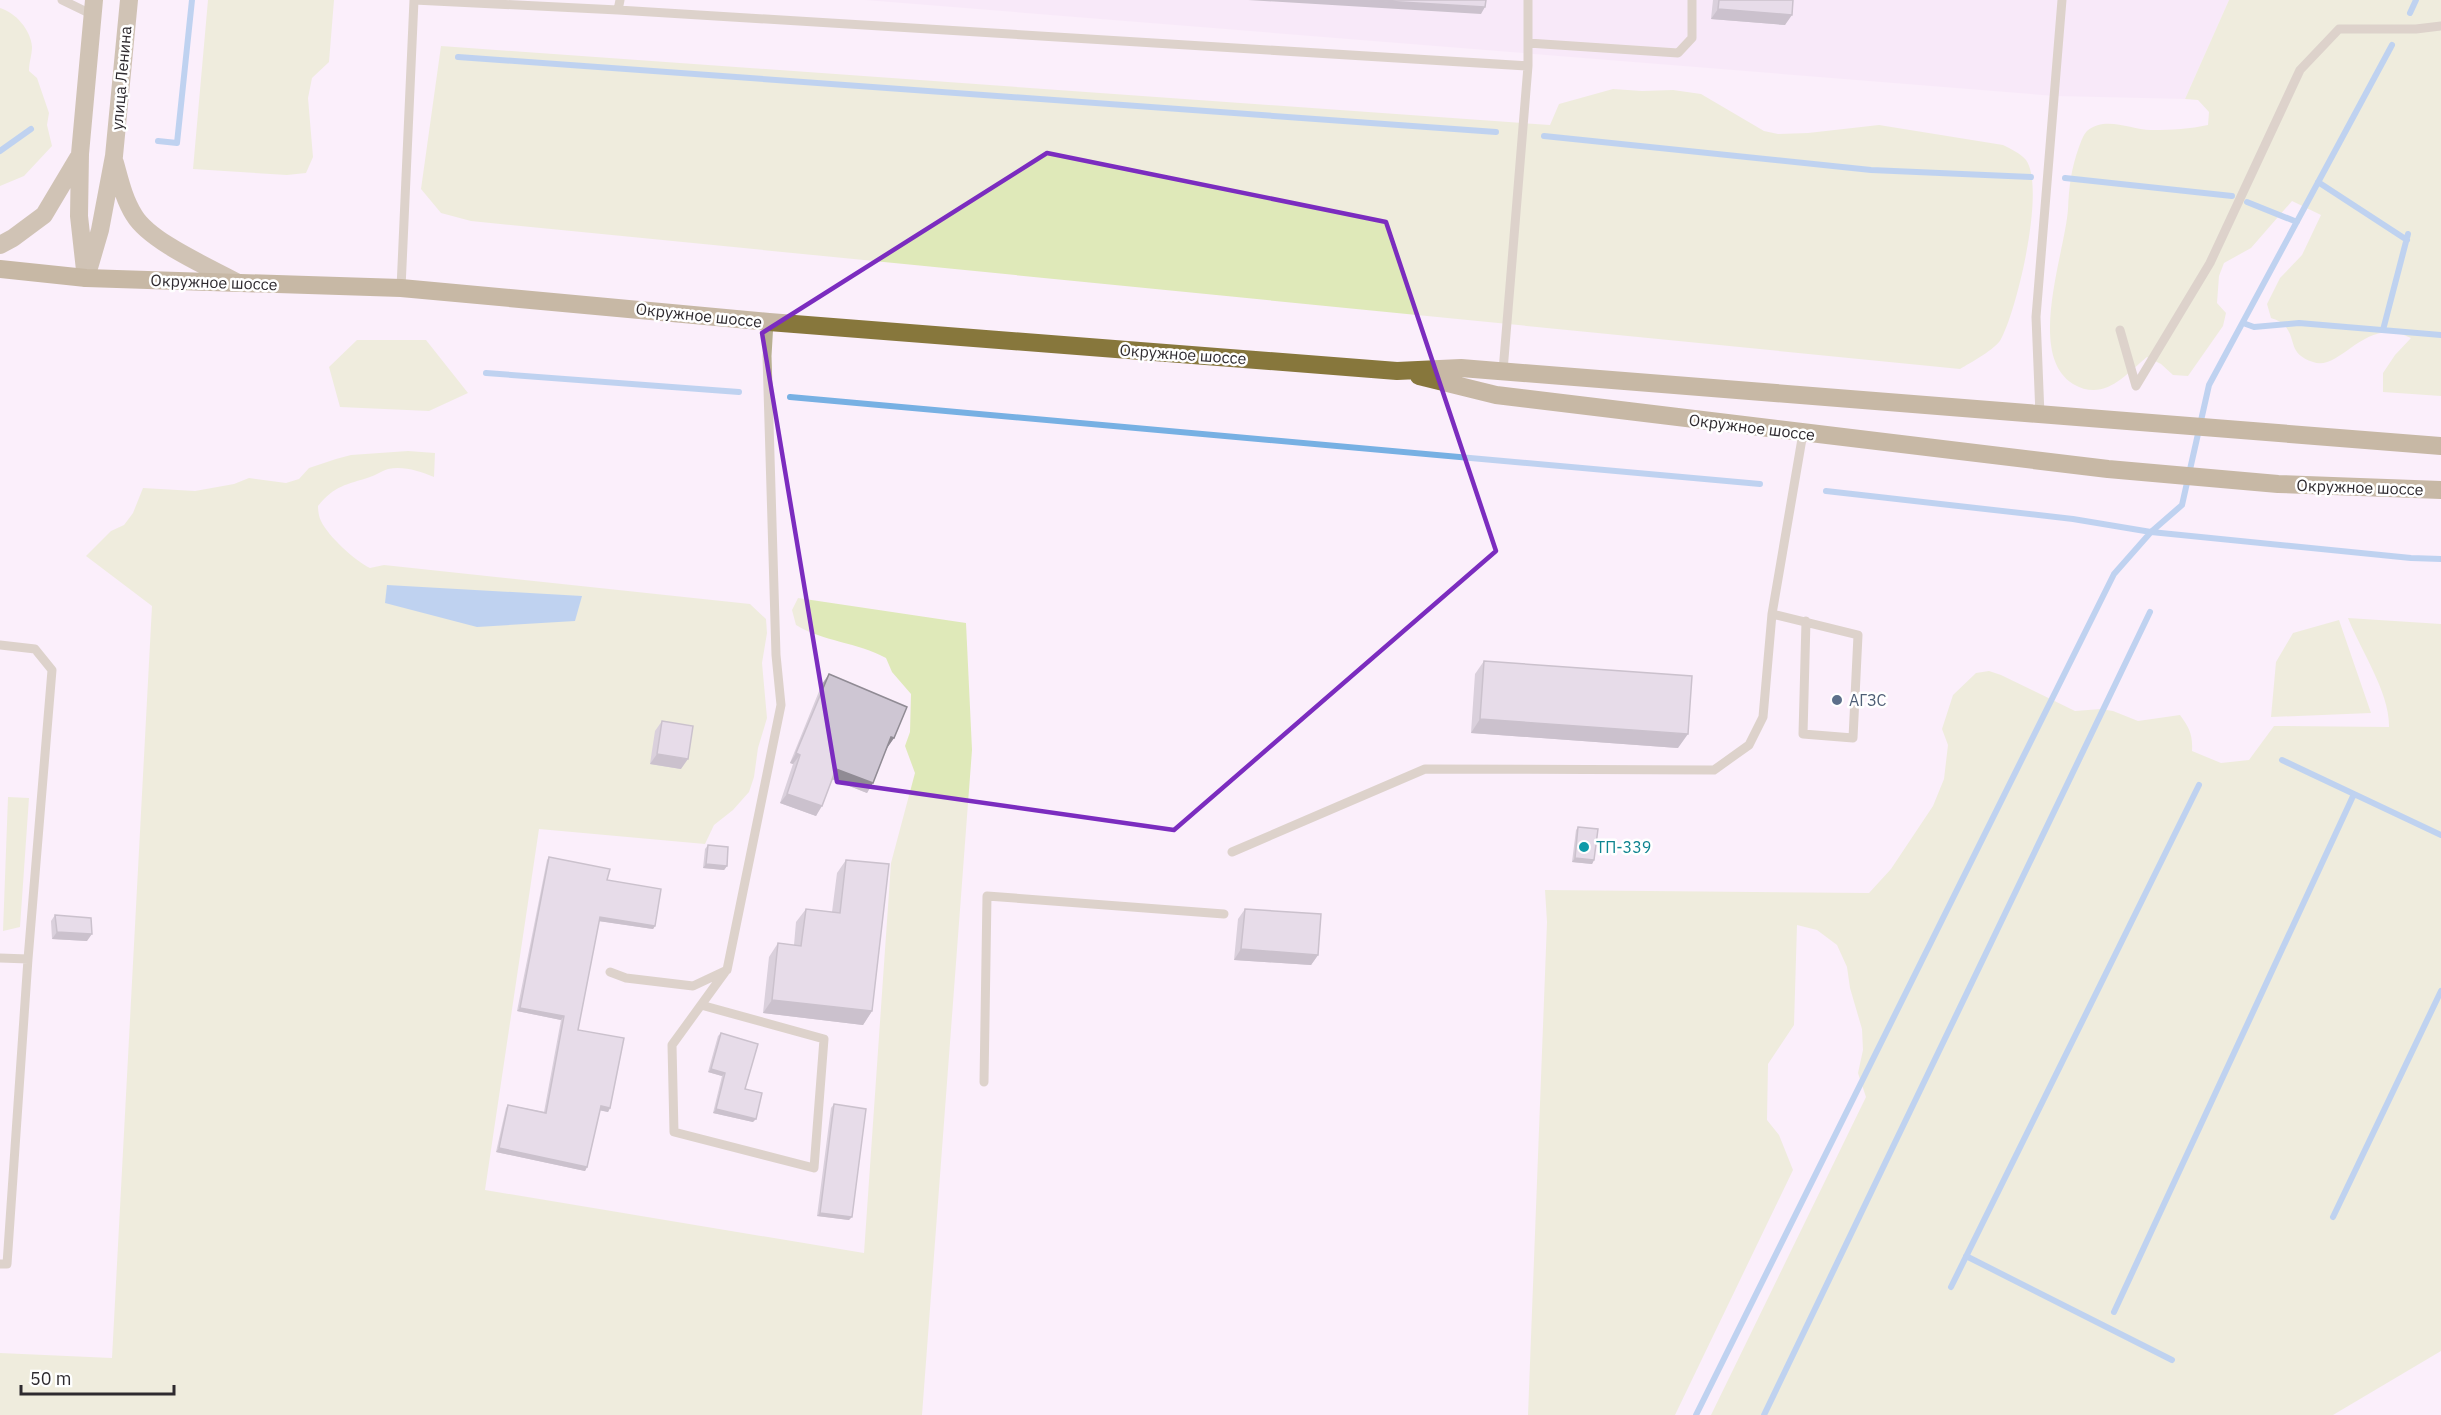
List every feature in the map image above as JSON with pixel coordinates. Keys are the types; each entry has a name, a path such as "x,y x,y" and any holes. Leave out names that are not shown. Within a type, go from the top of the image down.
{"main road":[{"name":"улица Ленина","path":"86,278 100,230 114,156 129,0"},
{"name":"улица Ленина","path":"86,278 79,216 80,154 93,8"},
{"name":"улица Ленина","path":"0,244 14,238 44,215 73,170 80,154"},
{"name":"улица Ленина","path":"114,156 125,200 135,217 148,232 238,283"},
{"name":"Окружное шоссе","path":"0,269 86,278 401,288 769,322 1397,370 1461,368 1503,371 2441,446"},
{"name":"Окружное шоссе","path":"1397,370 1496,394 2108,469 2278,484 2441,490"}],"lane":[{"path":"62,0 93,8"},
{"path":"401,288 414,0 619,5 1528,66"},
{"path":"1503,371 1528,66 1528,0"},
{"path":"1528,43 1678,53 1692,38 1692,0"},
{"path":"2040,415 2036,317 2062,0"},
{"path":"2120,330 2136,386 2210,263 2300,70 2338,29 2416,29 2441,26"},
{"path":"701,1005 824,1039 814,1168 674,1132 672,1045 701,1005 727,970 781,705 776,655 767,356 769,322"},
{"path":"1232,852 1425,769 1714,770 1749,745 1763,717 1772,614 1803,433"},
{"path":"1772,614 1806,621 1858,635 1853,738 1803,734 1806,621"},
{"path":"0,645 35,649 52,670 28,959 7,1264 0,1264"},
{"path":"984,1082 987,896 1224,914"},
{"path":"0,958 28,959"},
{"path":"610,972 626,978 693,986 727,970"}],"highlighted area":[{"path":"1047,153 1386,222 1496,551 1174,830 837,782 762,333"}],"shaded area":[{"path":"865,0 2229,0 2185,99 2055,96"}],"green space":[{"path":"208,0 334,0 329,62 312,78 308,98 313,157 306,173 287,175 193,169"},
{"path":"2229,0 2441,0 2441,396 2383,392 2383,373 2395,355 2411,338 2395,333 2380,333 2367,338 2334,359 2323,363 2313,362 2299,354 2287,329 2282,323 2271,318 2267,304 2280,278 2302,255 2321,215 2292,201 2251,248 2224,263 2219,276 2217,303 2226,313 2223,326 2188,376 2173,375 2161,364 2147,357 2122,379 2094,390 2073,384 2059,370 2052,351 2050,327 2052,302 2068,209 2072,170 2082,139 2087,131 2103,124 2145,130 2181,129 2208,125 2209,112 2198,100 2185,99"},
{"path":"0,8 11,13 29,34 32,47 29,71 37,78 49,113 47,125 52,146 24,176 0,186"},
{"path":"441,46 1550,125 1559,104 1613,89 1673,90 1701,94 1764,131 1778,134 1879,125 2003,145 2026,160 2031,175 2033,196 2031,221 2021,277 2001,339 1988,351 1960,369 471,221 441,213 421,189"},
{"path":"357,340 426,340 468,393 429,411 340,407 329,367"},
{"path":"408,451 435,453 434,477 400,468 388,469 341,487 318,506 324,527 350,554 370,568 384,565 750,604 766,619 767,633 762,663 767,718 758,748 754,777 749,792 733,810 714,825 705,844 539,829 485,1190 864,1253 891,863 915,773 905,746 910,732 911,694 892,672 886,658 864,648 807,631 796,625 792,610 798,598 966,623 972,750 922,1415 0,1415 0,1353 112,1358 152,606 86,556 111,531 124,525 133,513 143,488 195,491 234,484 249,478 286,483 299,479 309,468 351,455"},
{"path":"2348,618 2441,624 2441,1351 2333,1415 1711,1415 1866,1097 1858,1073 1863,1050 1862,1029 1850,988 1847,967 1837,945 1817,930 1797,925 1794,1025 1768,1064 1767,1120 1779,1135 1793,1170 1675,1415 1528,1415 1547,922 1545,890 1869,893 1891,869 1933,806 1944,779 1948,745 1942,729 1953,695 1976,673 1989,671 2001,675 2075,711 2101,709 2138,721 2180,715 2190,732 2192,751 2221,763 2249,760 2274,726 2389,727 2385,700 2380,686"},
{"path":"2339,620 2371,713 2271,717 2276,662 2293,633"},
{"path":"8,797 29,798 20,927 3,931"}],"water":[{"path":"387,585 582,596 575,621 477,627 385,603"}],"building":[{"path":"1367,0 1486,0 1485,7"},
{"path":"1719,0 1793,0 1792,15 1718,9"},
{"path":"1484,661 1692,676 1688,734 1480,719"},
{"path":"829,674 907,707 894,738 891,737 873,783 836,769 822,806 787,794 800,755 796,753"},
{"path":"662,721 693,726 688,759 657,754"},
{"name":"ТП-339","path":"1578,827 1598,829 1594,860 1575,858"},
{"path":"708,845 728,847 727,866 706,864"},
{"path":"549,857 610,869 607,880 661,889 655,926 600,917 578,1030 624,1038 610,1108 601,1106 587,1167 499,1148 508,1105 546,1113 564,1016 520,1008"},
{"path":"846,860 889,864 872,1011 772,1000 778,943 801,946 806,909 840,913"},
{"path":"1245,909 1321,914 1318,955 1241,949"},
{"path":"55,915 91,918 92,934 57,932"},
{"path":"721,1033 758,1044 745,1089 762,1093 756,1119 716,1109 725,1073 711,1069"},
{"path":"834,1104 866,1109 852,1217 820,1213"}],"waterway":[{"path":"158,141 177,143 192,0"},
{"path":"2410,13 2416,0"},
{"path":"1696,1415 2114,574 2151,532 2182,505 2209,385 2392,45"},
{"path":"458,57 1496,132"},
{"path":"0,151 31,129"},
{"path":"1544,136 1871,170 2031,177"},
{"path":"2065,178 2232,196"},
{"path":"2318,182 2407,240"},
{"path":"2247,202 2297,222"},
{"path":"2383,330 2408,234"},
{"path":"2243,323 2254,327 2299,323 2441,335"},
{"path":"486,373 739,392"},
{"path":"790,397 1760,484"},
{"path":"1826,491 2073,519 2151,532 2441,559"},
{"path":"1764,1415 2150,612"},
{"path":"2282,760 2441,835"},
{"path":"1951,1287 2199,785"},
{"path":"2114,1312 2354,794"},
{"path":"2333,1217 2441,991"},
{"path":"1966,1256 2172,1360"}],"place":[{"name":"АГЗС","path":"1837,700"},
{"name":"ТП-339","path":"1584,847"}]}
